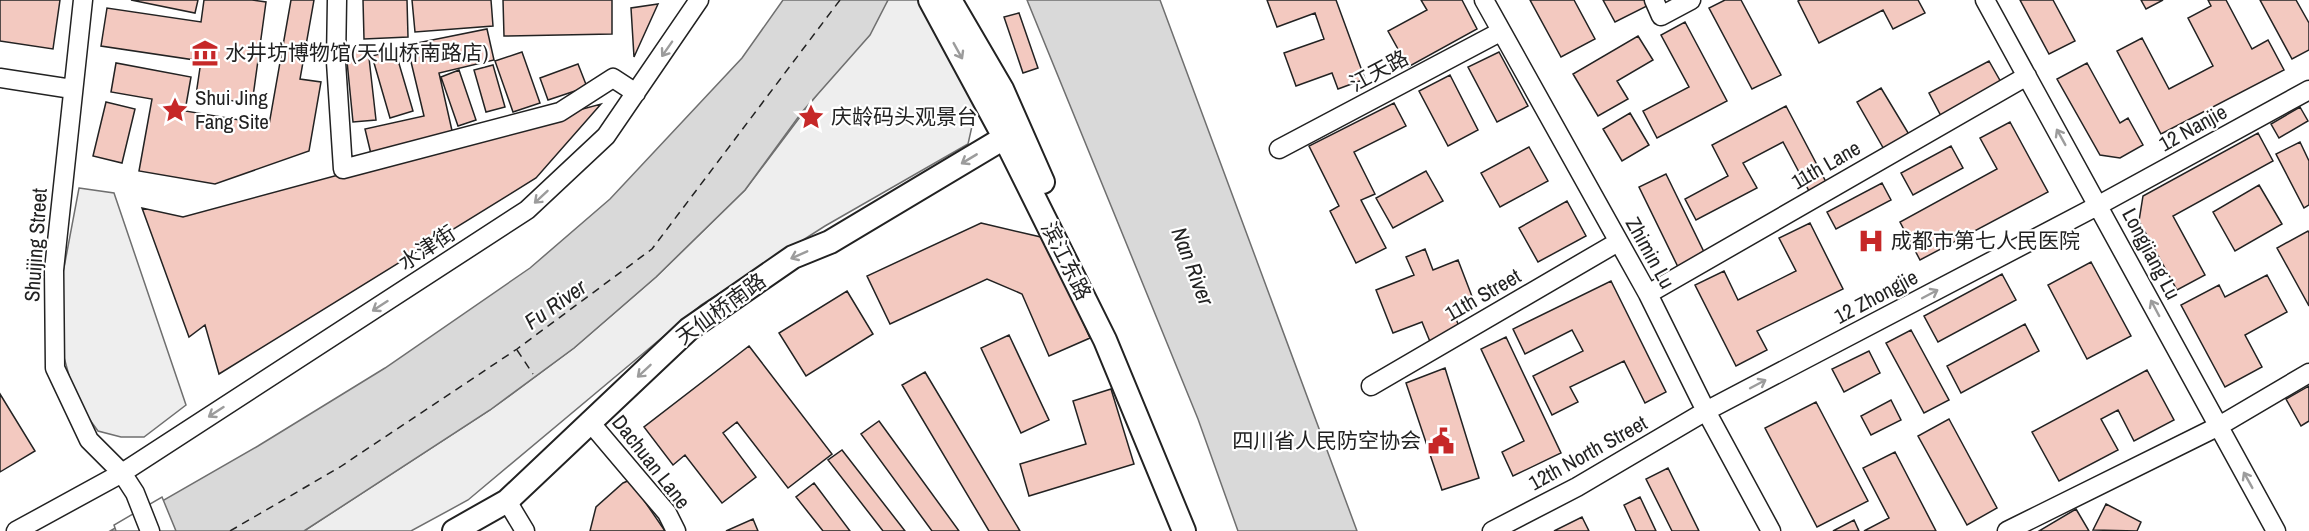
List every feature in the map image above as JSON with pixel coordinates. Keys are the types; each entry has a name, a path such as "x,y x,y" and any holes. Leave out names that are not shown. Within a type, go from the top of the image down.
{"main road":[{"name":"滨江东路","path":"930,0 1012,133 1198,531"},
{"name":"滨江东路","path":"950,0 1002,89 1012,133 1105,340 1184,531"},
{"name":"天仙桥南路","path":"454,531 507,501 589,421 689,329 793,256 830,242 1012,133"}],"street":[{"name":"Shuijing Street","path":"83,0 54,270 55,368 89,440 122,473 135,493 150,531"},
{"path":"337,0 336,62 343,169 560,112 612,78 636,93"},
{"name":"水津街","path":"16,531 122,473 527,210 606,136 699,0"},
{"name":"Zhimin Lu","path":"1484,0 1647,294 1706,411 1771,531"},
{"path":"1654,0 1661,16 1691,0"},
{"name":"Longjiang Lu","path":"1985,0 2276,531"},
{"name":"江天路","path":"1279,149 1500,32"},
{"name":"11th Lane","path":"1647,294 2027,75"},
{"path":"0,78 72,89"},
{"name":"12 Nanjie","path":"2099,206 2309,90"},
{"name":"12 Zhongjie","path":"1706,411 2099,206"},
{"name":"11th Street","path":"1371,386 1618,242"},
{"path":"2007,531 2219,426 2309,373"},
{"name":"12th North Street","path":"1492,531 1577,487 1706,411"},
{"name":"Dachuan Lane","path":"589,421 667,513 676,531"},
{"path":"507,501 525,531"}],"shaded area":[{"path":"888,0 922,0 979,95 968,144 825,226 701,305 468,500 411,531 304,531 490,410 574,348 656,277 745,190"},
{"path":"79,188 114,193 186,405 144,437 121,437 98,431 76,401 62,350 60,289"}],"water":[{"name":"Fu River","path":"783,0 888,0 870,35 802,112 745,190 656,277 574,348 490,410 304,531 110,531 258,446 385,368 530,268 610,199 742,58"},
{"name":"Nan River","path":"1027,0 1160,0 1357,531 1238,531 1198,419"}],"pier":[{"path":"162,497 176,531 116,531 114,525"}],"building":[{"path":"0,0 60,0 53,49 0,41"},
{"path":"131,0 198,0 195,13"},
{"name":"水井坊博物馆(天仙桥南路店)","path":"204,0 266,2 252,104 196,95 201,61 101,46 107,8 201,22"},
{"path":"291,0 314,0 300,79 321,82 309,151 215,184 139,171 152,99 111,92 116,63 191,77 185,111 269,125"},
{"path":"363,0 407,0 408,37 364,39"},
{"path":"412,0 491,0 493,26 415,32"},
{"path":"503,0 612,0 612,34 504,36"},
{"path":"1267,0 1336,0 1365,79 1338,89 1332,73 1296,86 1284,53 1324,39 1315,13 1277,27"},
{"path":"1421,0 1462,0 1477,29 1408,67 1388,31 1427,10"},
{"path":"1530,0 1574,0 1595,39 1561,57"},
{"path":"1603,0 1647,0 1649,5 1615,22"},
{"path":"1725,0 1741,0 1781,75 1752,89 1709,8"},
{"path":"1918,0 1925,13 1893,29 1883,10 1819,43 1798,1"},
{"path":"2020,0 2053,0 2075,41 2049,54"},
{"path":"2141,0 2163,0 2146,9"},
{"path":"2208,0 2226,0 2252,49 2268,40 2284,70 2161,134 2117,51 2142,38 2169,89 2213,66 2188,18 2211,6"},
{"path":"2260,0 2296,0 2309,23 2309,50 2292,59"},
{"path":"658,4 634,57 631,8"},
{"path":"1019,13 1038,68 1023,73 1004,17"},
{"path":"1685,22 1727,101 1657,138 1643,111 1689,87 1661,35"},
{"path":"487,29 494,60 439,73 453,135 371,154 365,129 424,116 407,45"},
{"path":"1638,36 1653,60 1617,81 1628,99 1598,116 1573,74"},
{"path":"368,49 376,120 353,122 346,51"},
{"path":"395,50 413,111 390,118 372,56"},
{"path":"522,52 540,103 513,112 495,61"},
{"path":"1499,52 1528,106 1497,122 1468,67"},
{"path":"1989,61 2002,84 1941,116 1929,93"},
{"path":"2087,63 2120,123 2128,118 2143,145 2120,158 2100,155 2057,79"},
{"path":"578,64 587,87 548,100 540,78"},
{"path":"493,65 505,107 486,112 474,70"},
{"path":"459,70 476,120 458,126 441,77"},
{"path":"1450,75 1478,130 1448,146 1419,91"},
{"path":"1881,88 1910,136 1885,151 1857,102"},
{"path":"106,102 135,109 122,163 93,156"},
{"path":"1394,103 1406,126 1354,152 1375,194 1361,200 1386,248 1356,263 1330,211 1339,206 1309,146"},
{"path":"601,104 536,178 219,374 205,325 189,337 142,208 183,217"},
{"path":"1786,106 1826,182 1809,191 1783,142 1743,163 1757,188 1696,220 1685,199 1728,176 1712,145"},
{"path":"2300,107 2308,121 2279,138 2271,124"},
{"path":"1630,113 1649,145 1622,161 1603,129"},
{"path":"2010,122 2048,192 1920,260 1900,222 1997,169 1980,138"},
{"path":"2258,133 2273,161 2173,216 2205,275 2177,290 2139,221 2143,196"},
{"path":"2300,142 2309,161 2309,205 2304,208 2276,154"},
{"path":"1951,146 1963,168 1913,195 1901,173"},
{"path":"1529,147 1548,181 1500,207 1481,173"},
{"path":"1426,171 1443,201 1393,228 1376,198"},
{"path":"1666,174 1706,256 1679,269 1639,187"},
{"path":"1882,183 1891,200 1836,229 1827,212"},
{"path":"2259,185 2282,224 2235,251 2213,212"},
{"path":"1567,201 1586,236 1538,262 1519,228"},
{"path":"981,223 1045,238 1090,338 1049,356 1022,294 987,279 890,324 867,276"},
{"path":"1810,223 1843,289 1757,331 1767,350 1736,366 1695,285 1724,271 1738,300 1796,271 1779,238"},
{"path":"2308,231 2309,233 2309,306 2277,248"},
{"path":"1425,249 1433,270 1458,260 1473,299 1452,308 1461,332 1431,344 1422,322 1393,333 1376,290 1414,275 1406,257"},
{"path":"2091,262 2131,336 2087,359 2048,285"},
{"path":"2002,274 2016,300 1938,342 1924,316"},
{"path":"2267,275 2287,312 2245,335 2262,367 2225,387 2181,305 2219,285 2225,297"},
{"path":"1611,281 1666,392 1645,403 1624,361 1570,387 1578,402 1552,415 1533,376 1583,351 1572,330 1525,354 1513,329"},
{"path":"847,291 873,334 806,376 779,333"},
{"path":"2025,324 2039,351 1961,393 1947,366"},
{"path":"1911,330 1949,400 1924,413 1886,343"},
{"path":"1009,335 1049,420 1021,433 981,348"},
{"path":"1506,337 1561,453 1513,476 1502,452 1524,441 1481,349"},
{"path":"749,346 832,454 788,488 737,422 723,433 756,477 722,503 685,455 673,465 644,427"},
{"path":"1869,351 1880,373 1844,392 1832,369"},
{"path":"1445,368 1479,478 1442,490 1406,383"},
{"path":"2147,370 2174,420 2134,441 2118,410 2101,419 2118,450 2059,481 2032,432"},
{"path":"925,372 1020,531 989,531 902,385"},
{"path":"2309,386 2309,421 2301,426 2286,399"},
{"path":"1111,389 1134,464 1029,496 1020,464 1086,444 1073,401"},
{"path":"0,394 35,451 0,472"},
{"path":"1891,400 1901,420 1871,435 1861,416"},
{"path":"1816,402 1868,501 1817,527 1765,428"},
{"path":"1949,419 1997,508 1967,525 1918,436"},
{"path":"879,421 959,531 932,531 861,434"},
{"path":"842,450 905,531 883,531 828,460"},
{"path":"1895,452 1936,531 1864,531 1889,518 1863,468"},
{"path":"1668,468 1699,531 1672,531 1646,479"},
{"path":"630,480 665,531 590,531 596,507 623,483"},
{"path":"814,483 850,531 823,531 796,497"},
{"path":"1640,497 1656,531 1636,531 1624,505"},
{"path":"2106,504 2141,522 2137,531 2093,530"},
{"path":"2076,509 2089,531 2039,531"},
{"path":"1582,517 1589,531 1554,531"},
{"path":"753,519 758,531 726,531"},
{"path":"1854,520 1859,531 1833,531"}],"ferry route":[{"path":"230,531 340,467 517,349 652,249 840,0"},
{"path":"517,350 533,374"}],"place":[{"name":"水井坊博物馆(天仙桥南路店)","path":"205,53"},
{"name":"Shui Jing Fang Site","path":"175,110"},
{"name":"庆龄码头观景台","path":"811,117"},
{"name":"成都市第七人民医院","path":"1871,241"},
{"name":"四川省人民防空协会","path":"1441,441"}]}
